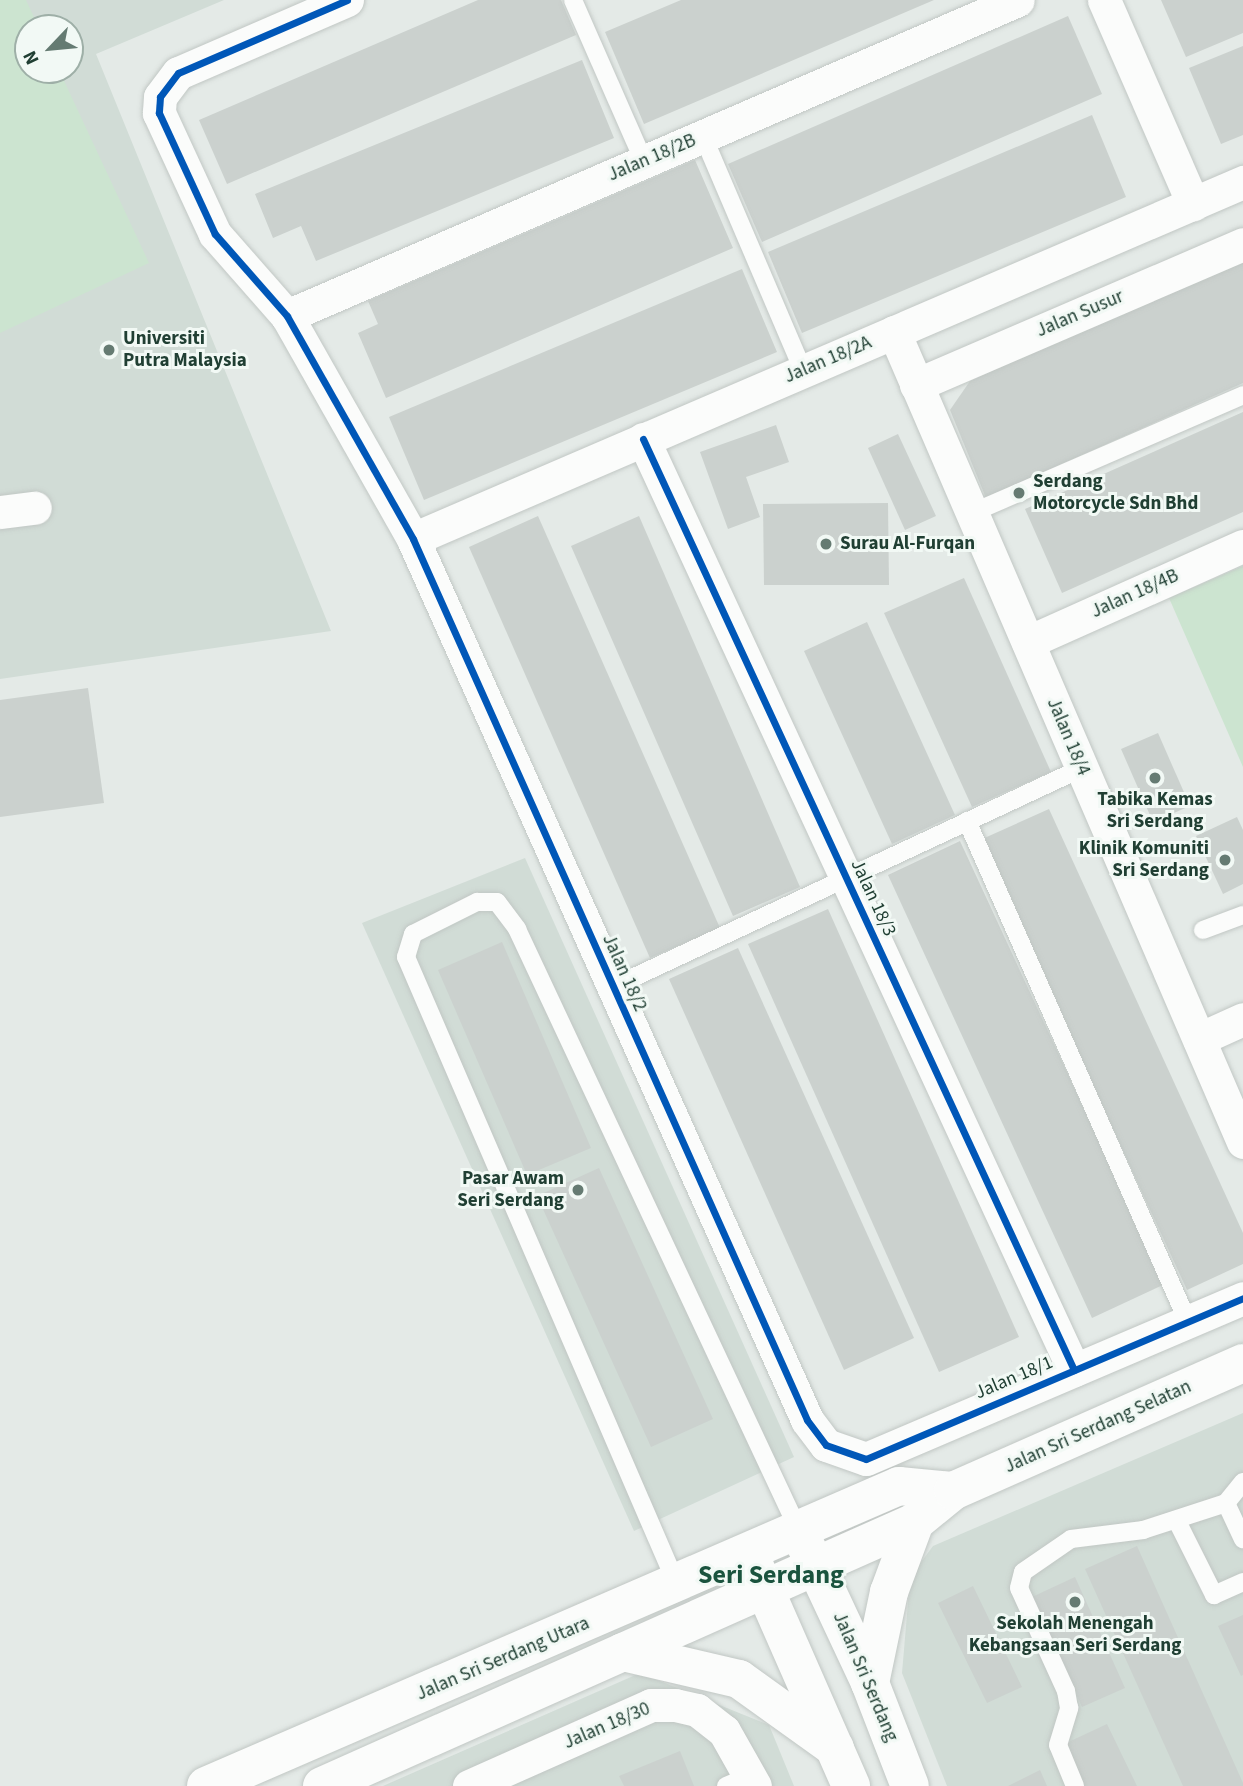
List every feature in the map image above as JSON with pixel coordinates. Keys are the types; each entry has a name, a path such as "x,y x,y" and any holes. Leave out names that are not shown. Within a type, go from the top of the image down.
{"street":[{"name":"Jalan 18/2","path":"347,0 178,73 160,97 159,113 215,234 287,316 413,539 807,1420"},
{"path":"1104,0 1193,204"},
{"name":"Jalan 18/2B","path":"287,316 1014,1"},
{"name":"Jalan 18/2A","path":"413,539 1243,182"},
{"name":"Jalan Susur","path":"916,385 1243,244"},
{"name":"Jalan 18/4","path":"894,332 1243,1142"},
{"name":"Jalan 18/3","path":"643,439 1074,1370"},
{"path":"0,512 35,508"},
{"name":"Jalan 18/4B","path":"1028,642 1243,546"},
{"path":"1199,1039 1243,1019"},
{"name":"Jalan 18/1","path":"807,1420 826,1445 866,1459 1243,1298"},
{"name":"Jalan Sri Serdang Selatan","path":"816,1566 915,1522 953,1491 1243,1363"},
{"name":"Jalan Sri Serdang Selatan","path":"799,1531 899,1486 953,1491"},
{"path":"870,1683 889,1592 915,1522"},
{"name":"Jalan Sri Serdang Utara","path":"206,1786 799,1531"},
{"name":"Jalan Sri Serdang","path":"799,1531 870,1683 910,1786"},
{"path":"749,1553 852,1786"},
{"path":"322,1786 816,1566"},
{"path":"623,1652 739,1678 837,1750"},
{"name":"Jalan 18/30","path":"470,1786 651,1705 697,1710 724,1731 744,1783"}],"lane":[{"path":"573,0 644,162"},
{"path":"704,136 803,371"},
{"path":"972,513 1243,395"},
{"path":"613,987 845,876 1082,768"},
{"path":"967,821 1188,1322"},
{"path":"677,1585 406,957 413,934 477,902 497,902 517,929 799,1531"},
{"path":"1203,930 1243,915"},
{"path":"1076,1786 1058,1745 1069,1708 1066,1691 1019,1588 1023,1572 1071,1539 1177,1521 1226,1503 1243,1482"},
{"path":"1226,1503 1243,1539"},
{"path":"1177,1521 1214,1595 1243,1582"}],"shaded area":[{"name":"Universiti Putra Malaysia","path":"0,0 224,0 96,54 331,631 0,679"},
{"name":"Pasar Awam Seri Serdang","path":"525,858 794,1457 634,1531 362,923"},
{"name":"Sekolah Menengah Kebangsaan Seri Serdang","path":"1243,1413 1243,1786 947,1786 902,1673 909,1591 916,1569 933,1546"},
{"path":"640,1673 769,1725 794,1786 383,1786"}],"green space":[{"path":"0,0 26,0 32,14 14,14 14,84 66,84 149,263 0,333"},
{"path":"1243,566 1243,767 1169,598"}],"building":[{"path":"478,0 561,0 576,35 227,184 199,120"},
{"path":"681,0 934,0 644,124 605,32"},
{"path":"1161,0 1243,0 1243,33 1186,57"},
{"path":"1068,16 1102,94 762,242 728,164"},
{"path":"1243,46 1243,135 1221,144 1189,68"},
{"path":"582,60 614,138 316,261 301,226 273,238 255,194"},
{"path":"1092,115 1126,197 802,333 768,252"},
{"path":"695,160 733,248 386,398 358,333 378,324 368,301"},
{"path":"1243,257 1243,383 986,498 950,410 970,381"},
{"path":"742,269 777,352 424,500 389,417"},
{"path":"1243,412 1243,512 1062,593 1025,509"},
{"path":"776,425 789,462 746,477 760,517 728,529 700,452"},
{"path":"898,434 936,516 905,530 868,448"},
{"name":"Surau Al-Furqan","path":"888,503 889,585 764,585 763,504"},
{"path":"538,516 720,928 650,958 469,547"},
{"path":"639,516 800,887 733,916 571,546"},
{"path":"964,578 1051,772 972,807 884,613"},
{"path":"867,622 955,815 892,844 804,651"},
{"path":"88,688 104,803 0,817 0,700"},
{"name":"Tabika Kemas Sri Serdang","path":"1158,733 1190,806 1153,822 1121,749"},
{"path":"1049,809 1243,1233 1243,1264 1187,1290 980,840"},
{"name":"Klinik Komuniti Sri Serdang","path":"1237,817 1243,830 1243,884 1223,894 1196,836"},
{"path":"960,841 1165,1284 1092,1318 888,875"},
{"path":"828,909 1019,1337 939,1372 748,944"},
{"path":"502,942 591,1148 527,1175 438,970"},
{"path":"738,948 914,1338 844,1370 669,979"},
{"path":"599,1168 713,1419 651,1447 537,1196"},
{"path":"1137,1546 1243,1786 1183,1786 1085,1569"},
{"path":"1075,1577 1125,1688 1082,1707 1032,1597"},
{"path":"973,1586 1022,1687 987,1703 938,1603"},
{"path":"1243,1615 1243,1675 1241,1676 1218,1626"},
{"path":"1107,1724 1137,1786 1081,1786 1062,1745"},
{"path":"680,1751 694,1786 624,1786 619,1776"},
{"path":"1040,1770 1047,1786 1008,1786"}],"cycle path":[{"path":"347,0 178,73 160,97 159,113 215,234 287,316 413,539 807,1420 826,1445 866,1459 1243,1298"},
{"path":"643,439 1074,1370"}],"place":[{"name":"Universiti Putra Malaysia","path":"109,350"},
{"name":"Serdang Motorcycle Sdn Bhd","path":"1019,493"},
{"name":"Surau Al-Furqan","path":"826,544"},
{"name":"Tabika Kemas Sri Serdang","path":"1155,778"},
{"name":"Klinik Komuniti Sri Serdang","path":"1225,860"},
{"name":"Pasar Awam Seri Serdang","path":"578,1190"},
{"name":"Sekolah Menengah Kebangsaan Seri Serdang","path":"1075,1602"}],"district":[{"name":"Seri Serdang","path":"771,1575"}]}
